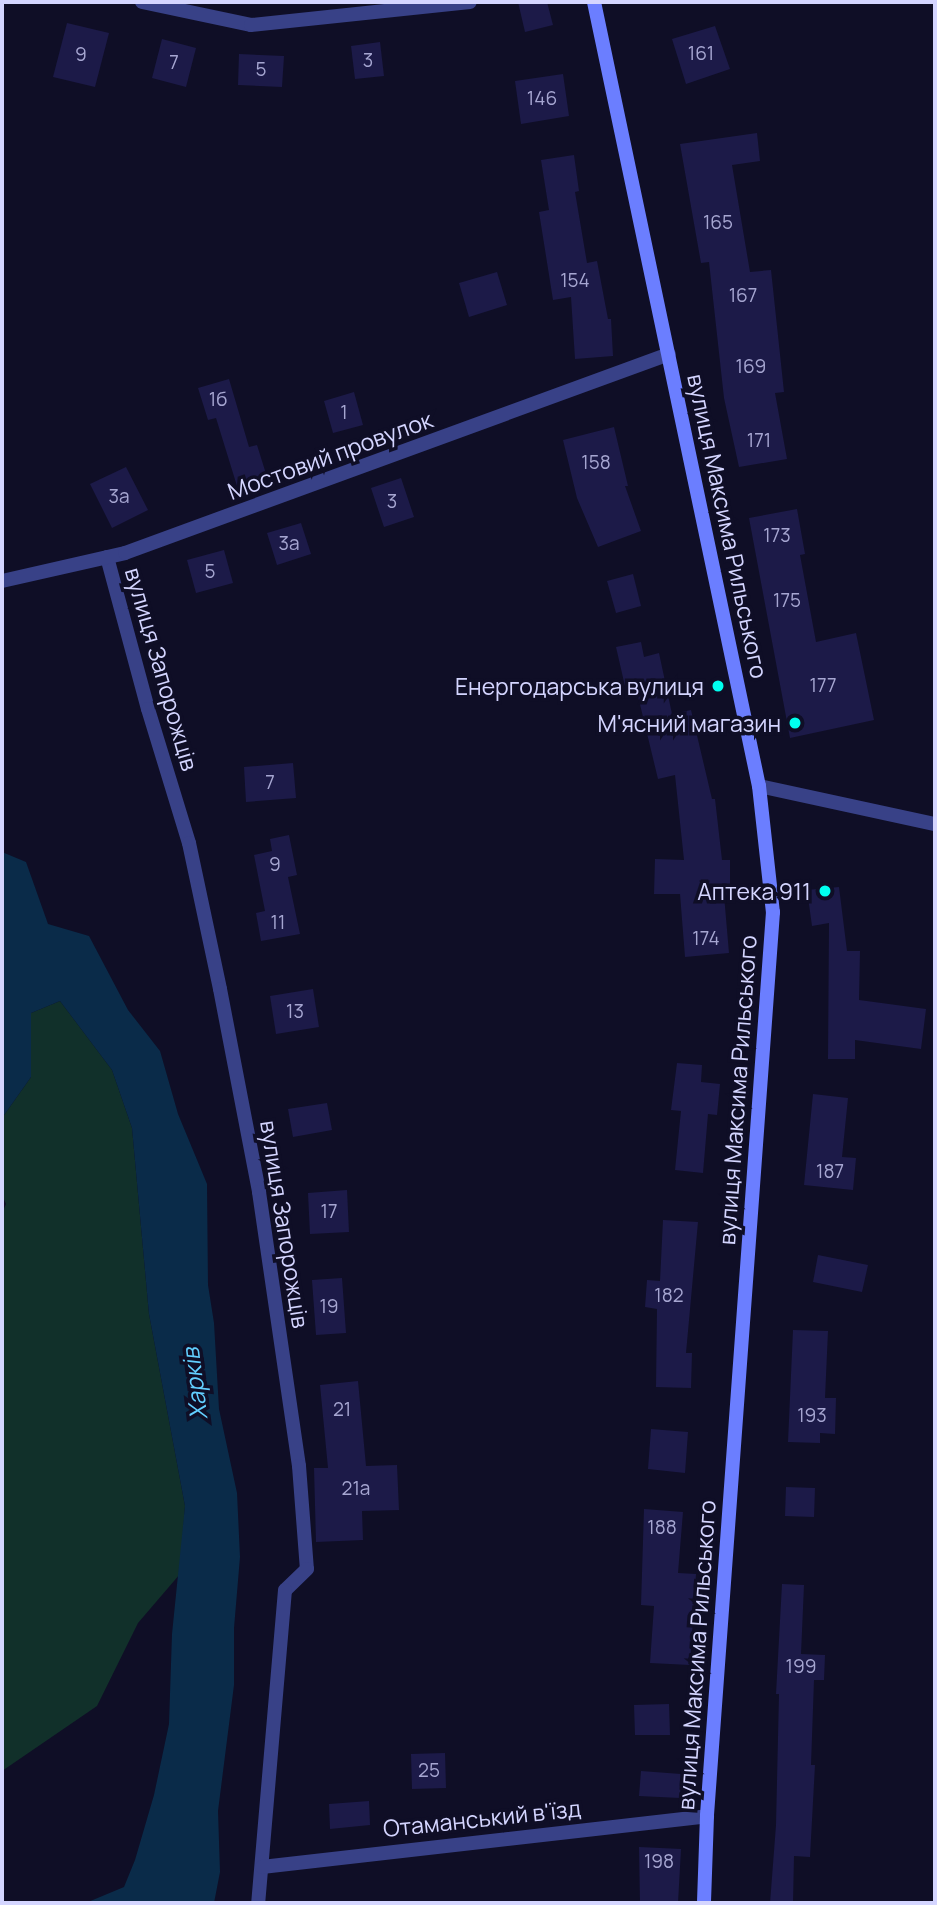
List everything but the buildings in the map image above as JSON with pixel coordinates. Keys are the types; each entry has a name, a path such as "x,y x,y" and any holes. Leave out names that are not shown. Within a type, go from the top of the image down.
{"main road":[{"name":"вулиця Максима Рильського","path":"594,2 759,786 774,912 706,1816 704,1903"}],"street":[{"path":"142,2 251,25 470,2"},
{"name":"Мостовий провулок","path":"2,581 107,557 294,494 669,354"},
{"name":"вулиця Запорожців","path":"107,557 141,685 189,843 258,1192 299,1466 307,1569 285,1590 258,1903"},
{"path":"759,786 935,824"},
{"name":"Отаманський в'їзд","path":"262,1867 706,1816"}],"green space":[{"path":"60,1001 112,1070 132,1128 149,1314 185,1506 180,1574 138,1623 97,1706 2,1771 2,1213 6,1204 2,1195 2,1118 31,1077 31,1013"}],"water":[{"name":"Харків","path":"2,852 26,862 48,924 89,936 128,1010 160,1051 178,1114 207,1184 208,1285 214,1323 219,1409 237,1493 240,1557 234,1628 234,1685 218,1811 220,1872 214,1903 59,1903 88,1902 124,1887 135,1860 154,1795 169,1724 172,1634 185,1506 149,1314 132,1128 112,1070 60,1001 31,1013 31,1077 2,1118"}],"place":[{"name":"Енергодарська вулиця","path":"718,686"},
{"name":"М'ясний магазин","path":"795,723"},
{"name":"Аптека 911","path":"825,891"}]}
